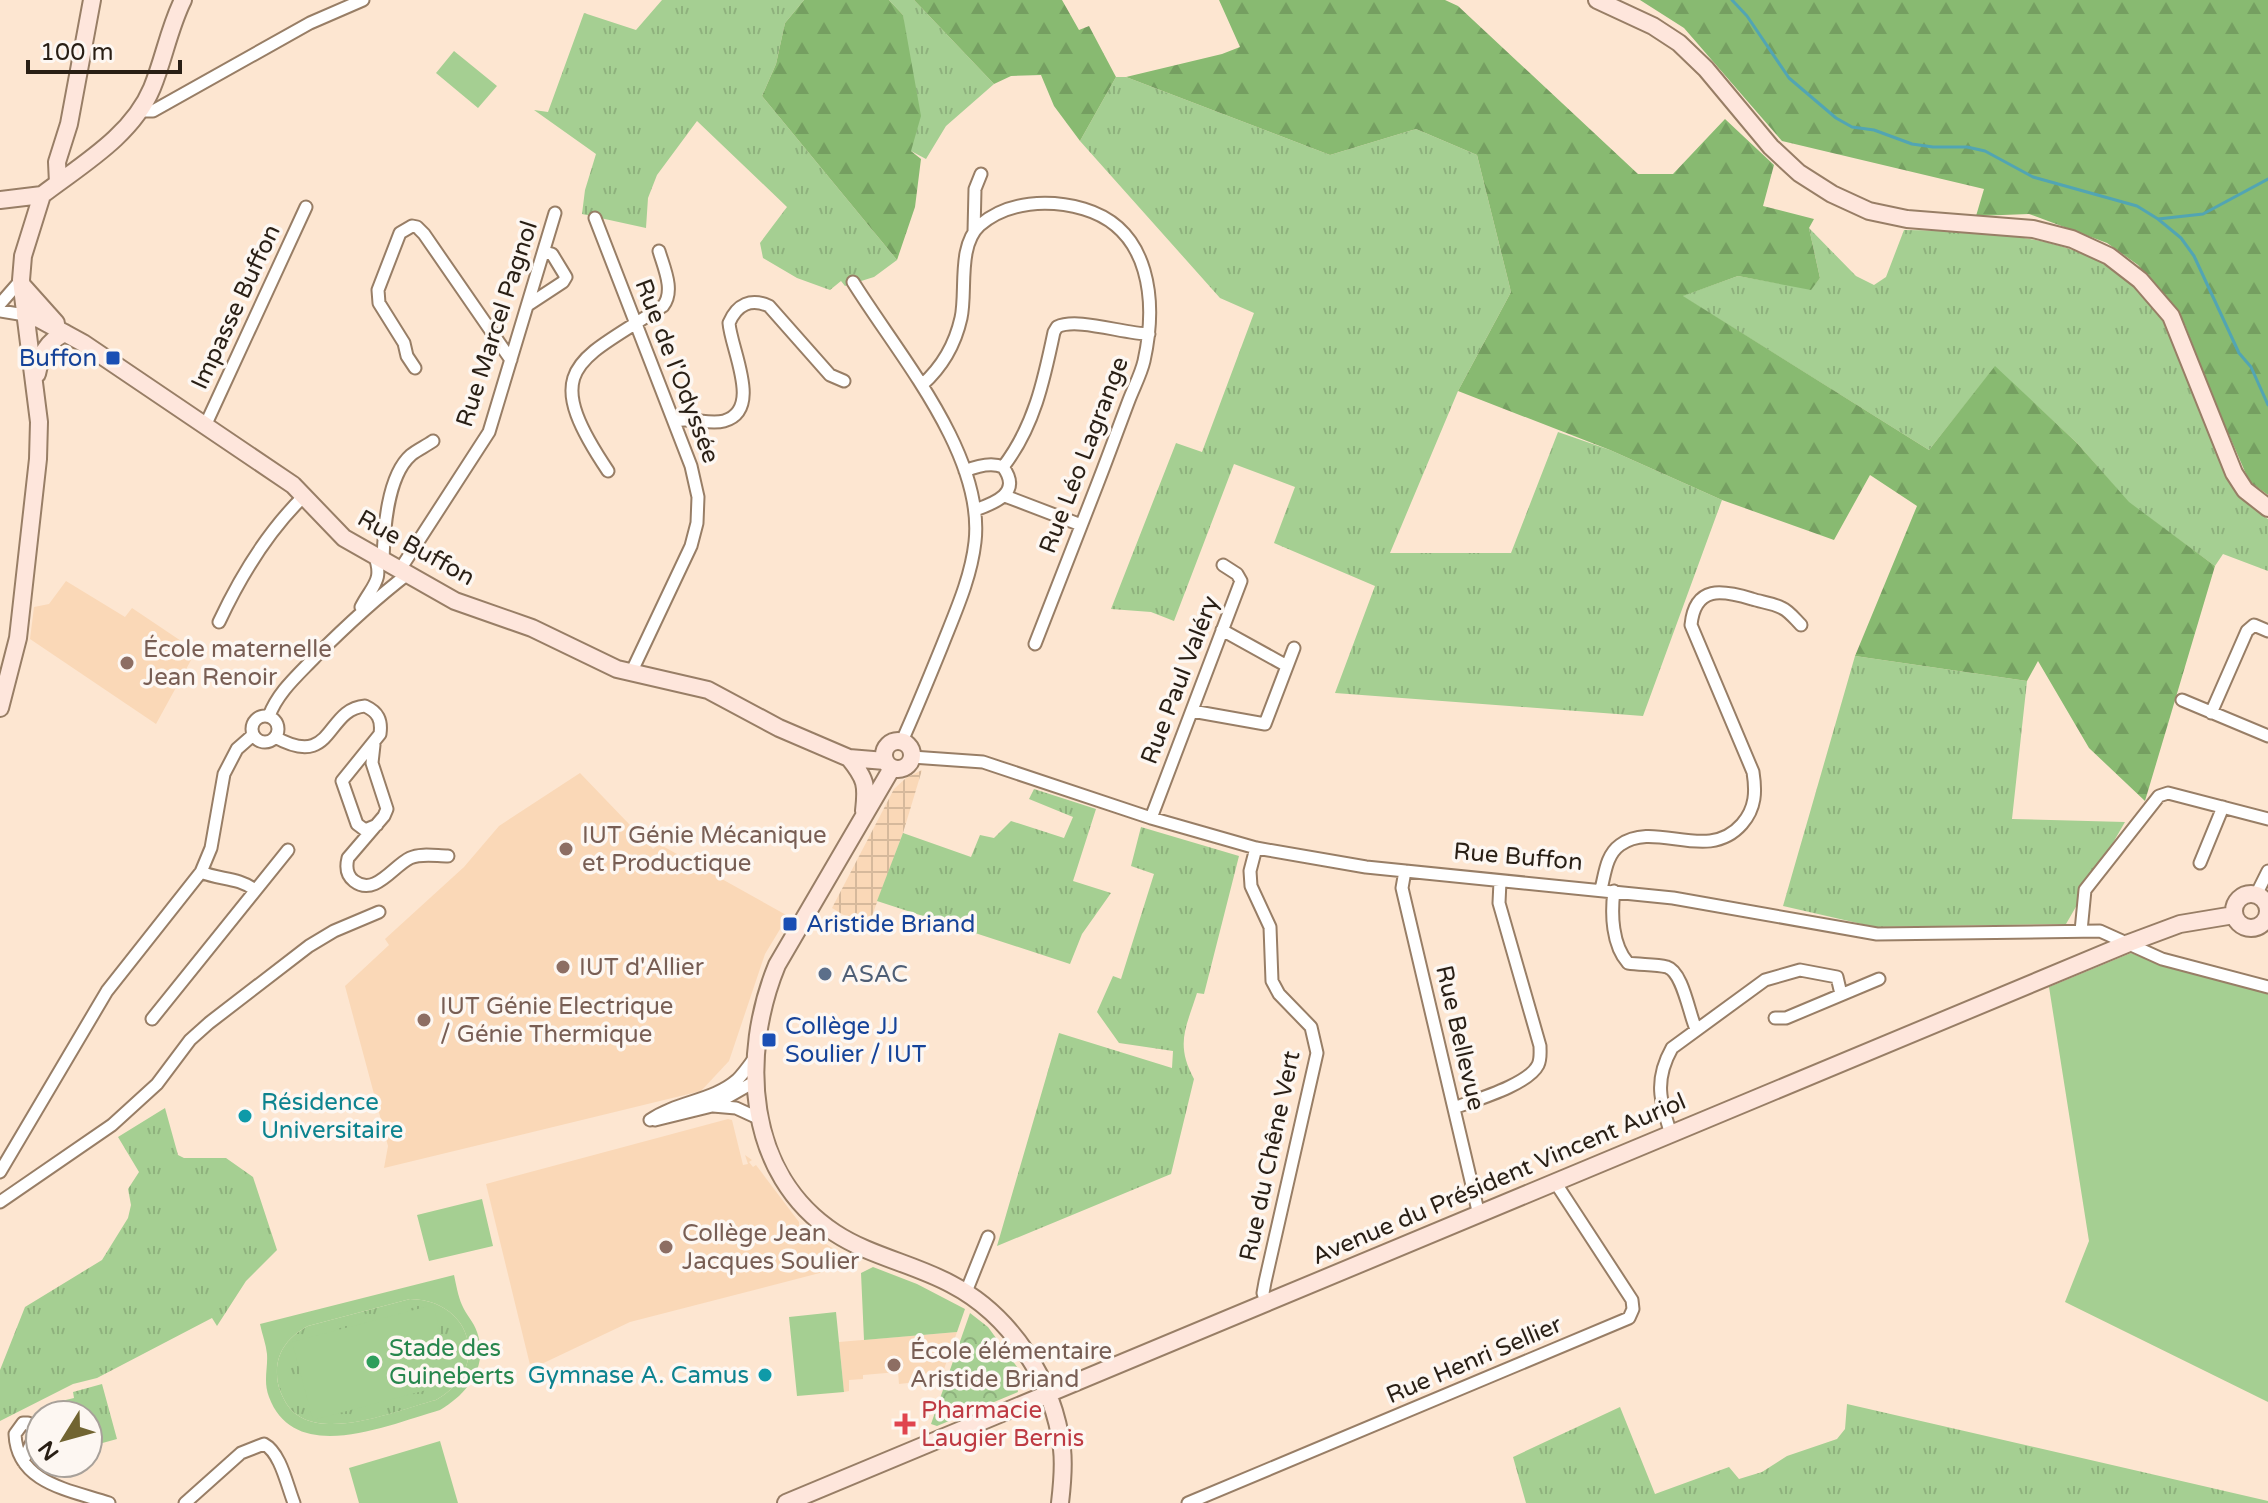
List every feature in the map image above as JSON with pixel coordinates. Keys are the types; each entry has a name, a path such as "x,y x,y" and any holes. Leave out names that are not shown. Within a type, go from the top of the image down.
{"main road":[{"path":"58,183 57,162 69,124 92,0"},
{"path":"0,200 42,195 125,130 140,111 151,89 183,0"},
{"path":"1597,0 1653,26 1679,43 1706,69 1771,147 1799,173 1832,194 1869,211 1907,219 2033,229 2072,239 2109,256 2140,280 2171,316 2234,473 2245,490 2268,508"},
{"path":"0,708 18,638 35,499 39,422 22,283 23,256 42,195"},
{"path":"22,283 65,333 53,338 46,348 40,358 35,383"},
{"name":"Rue Buffon","path":"25,315 65,333 293,485 344,538 455,601 532,628 631,673 708,690 779,728 849,758 888,764"},
{"path":"888,764 905,767 912,757 909,746 896,742 884,751 888,764 777,965 766,992 753,1060 760,1119 772,1159 792,1192 815,1217 850,1242 966,1292 995,1314 1018,1341 1032,1360 1047,1394 1063,1449 1060,1503"},
{"name":"Rue Buffon","path":"825,747 873,750 896,742"},
{"path":"849,758 863,776 866,794 863,814"},
{"path":"2246,895 2256,895 2264,900 2268,913 2261,925 2252,928 2243,926 2234,915 2237,901 2246,895"},
{"name":"Avenue du Président Vincent Auriol","path":"786,1503 2129,943 2180,924 2234,915"},
{"path":"1018,1341 1030,1381 1023,1404"}],"street":[{"path":"140,111 153,111 310,23 363,0"},
{"path":"922,385 944,361 954,344 961,317 966,256 974,232 975,189 981,174"},
{"name":"Rue Léo Lagrange","path":"974,232 994,216 1025,204 1049,203 1080,208 1113,223 1126,235 1147,275 1149,334 1144,364 1035,644"},
{"name":"Impasse Buffon","path":"205,426 306,207"},
{"name":"Rue Marcel Pagnol","path":"357,614 405,570 489,432 555,213"},
{"name":"Rue de l'Odyssée","path":"595,218 691,466 698,497 697,523 691,546 631,673"},
{"path":"415,368 407,356 404,343 379,303 378,290 400,233 412,226 424,234 511,360"},
{"path":"608,471 585,437 573,403 574,374 594,349 663,306 668,299 669,289 659,251"},
{"path":"528,305 566,277 552,254 544,252"},
{"path":"853,282 943,421 965,471 975,510 976,539 972,564 953,618 896,742"},
{"path":"0,304 22,283"},
{"path":"674,421 688,418 720,422 737,413 743,404 745,392 729,323 739,307 748,303 760,302 769,306 830,375 844,381"},
{"path":"0,311 25,315"},
{"path":"1003,467 1033,416 1057,327 1073,323 1132,334 1149,334"},
{"path":"269,716 275,701 357,614 376,583 396,479 409,456 433,441"},
{"path":"965,471 976,466 996,464 1007,472 1005,496 999,502 975,510"},
{"path":"219,622 260,548 280,519 304,496"},
{"path":"1005,496 1081,525"},
{"name":"Rue Paul Valéry","path":"1151,818 1241,581 1237,574 1223,565"},
{"path":"1696,1029 1680,980 1674,971 1667,967 1628,963 1622,957 1611,916 1607,863 1620,844 1631,839 1648,837 1706,843 1718,839 1733,833 1752,808 1755,797 1753,772 1691,625 1692,613 1699,601 1709,594 1723,591 1784,608 1801,625"},
{"path":"2211,713 2247,631 2254,625 2268,631"},
{"path":"1222,630 1287,666"},
{"path":"1192,711 1265,724 1294,648"},
{"path":"2182,700 2268,736"},
{"path":"253,735 264,742 275,737 304,747 317,745 349,710 365,706 374,710 382,725 380,734 342,781 357,824 358,845"},
{"path":"0,1172 107,991 201,872 211,848 224,774 237,749 253,735 254,722 260,717 269,716"},
{"path":"269,716 277,725 275,737"},
{"path":"374,744 372,763 387,809 348,858 346,866 351,879 363,885 380,881 413,857 448,856"},
{"name":"Rue Buffon","path":"912,757 983,762 1151,818 1256,848 1405,871 1608,890 1750,910 1877,934 2100,931 2162,959 2268,987"},
{"path":"2081,931 2085,890 2159,796 2168,793 2268,819"},
{"path":"2200,863 2223,807"},
{"path":"357,824 365,830 377,825"},
{"name":"Rue du Chêne Vert","path":"1256,848 1250,871 1251,886 1270,927 1272,981 1279,994 1311,1027 1317,1053 1265,1282 1263,1293 1266,1302"},
{"path":"152,1019 288,850"},
{"name":"Rue Bellevue","path":"1405,871 1402,888 1479,1215"},
{"path":"2256,895 2268,871"},
{"path":"201,872 239,879 255,890"},
{"path":"1454,1108 1523,1080 1538,1066 1540,1057 1540,1046 1499,903 1500,881"},
{"path":"0,1202 112,1125 157,1084 190,1040 296,956 334,931 379,912"},
{"path":"1671,1134 1659,1101 1659,1087 1672,1048 1765,980 1800,970 1837,977 1841,994"},
{"path":"1775,1018 1786,1018 1879,979"},
{"path":"753,1060 737,1080 724,1089 666,1109 650,1120 712,1106 754,1082"},
{"path":"712,1106 736,1108 760,1119"},
{"name":"Rue Henri Sellier","path":"1188,1503 1629,1318 1633,1309 1632,1300 1555,1182"},
{"path":"966,1292 988,1237"},
{"path":"185,1503 241,1453 264,1444 270,1448 294,1503"},
{"path":"23,1461 28,1471 42,1480 109,1503"}],"shaded area":[{"name":"École maternelle Jean Renoir","path":"66,581 125,617 132,608 196,651 156,724 30,639 34,607 49,604"},
{"path":"922,770 903,833 867,929 832,908 894,789"},
{"name":"IUT d'Allier","path":"580,773 653,849 659,844 788,916 765,954 729,1061 701,1091 384,1168 388,1146 345,986 389,945 385,939 464,867 499,826"},
{"name":"Collège Jean Jacques Soulier","path":"732,1120 743,1165 748,1164 745,1155 752,1160 749,1162 753,1167 756,1165 799,1222 795,1233 799,1238 810,1234 845,1256 839,1268 630,1322 531,1369 486,1184"},
{"name":"École élémentaire Aristide Briand","path":"957,1332 943,1372 934,1380 899,1384 898,1372 863,1375 863,1379 849,1380 849,1391 844,1392 839,1342"}],"green space":[{"path":"662,0 804,0 785,23 776,64 762,96 897,260 874,277 845,286 841,281 830,290 797,278 763,258 760,243 787,207 697,121 657,175 648,198 646,228 582,214 585,190 596,154 534,110 548,112 584,13 636,30"},
{"path":"804,0 889,0 903,15 921,116 911,151 921,159 915,207 897,260 762,96 776,64 785,23"},
{"path":"889,0 914,0 994,84 946,126 926,159 911,151 903,15"},
{"path":"914,0 1062,0 1079,30 1089,26 1116,77 1080,141 1054,106 1041,75 1011,76 994,84"},
{"path":"1219,0 1445,0 1458,6 1638,174 1673,174 1725,119 1774,165 1763,206 1814,219 1809,228 1820,278 1811,290 1738,276 1683,296 1929,450 1995,366 2077,443 2129,502 2215,566 2145,801 2089,748 2038,661 2027,681 1855,656 1917,506 1870,475 1834,540 1722,500 1610,450 1458,391 1511,292 1477,155 1416,129 1330,155 1126,77 1240,47"},
{"path":"1640,0 2268,0 2268,495 2249,481 2185,325 2138,265 2107,243 2029,214 1976,216 1984,189 1782,141 1684,28"},
{"path":"454,51 497,86 478,108 436,73"},
{"path":"1116,77 1126,77 1330,155 1416,129 1477,155 1511,292 1458,391 1390,553 1511,553 1558,432 1610,450 1722,500 1643,716 1335,693 1375,586 1274,543 1295,487 1234,464 1174,621 1151,612 1111,609 1176,443 1202,452 1254,313 1220,298 1080,141"},
{"path":"1809,228 1856,276 1874,285 1886,277 1904,230 2021,237 2059,246 2093,259 2125,278 2152,305 2175,340 2228,478 2244,500 2268,519 2268,571 2223,554 2215,566 2129,503 2077,443 1995,367 1929,450 1682,296 1738,276 1811,289 1820,278"},
{"path":"1855,656 2027,681 2012,819 2125,822 2066,924 1875,927 1783,906"},
{"path":"1034,789 1096,809 1073,881 1111,893 1082,934 1070,964 877,901 903,833 971,857 980,835 994,838 1011,821 1064,838 1073,817 1029,799"},
{"path":"1141,827 1239,856 1204,994 1197,993 1186,1026 1185,1056 1194,1079 1171,1174 997,1246 1059,1033 1172,1068 1173,1051 1119,1043 1097,1012 1113,976 1121,979 1154,874 1131,866"},
{"path":"2131,953 2162,965 2268,992 2268,1402 2065,1302 2089,1241 2049,987"},
{"path":"165,1108 178,1155 184,1158 226,1158 253,1177 277,1250 246,1281 217,1326 212,1318 97,1378 73,1384 43,1399 24,1399 24,1409 0,1421 0,1370 25,1307 102,1260 128,1218 131,1205 128,1189 139,1172 118,1137"},
{"path":"482,1199 493,1246 429,1261 417,1215"},
{"path":"873,1267 917,1284 965,1309 957,1332 864,1340 861,1273"},
{"path":"454,1275 462,1305 477,1332 480,1356 474,1378 459,1396 440,1410 371,1430 321,1436 300,1431 282,1418 269,1397 267,1354 260,1324","holes":["410,1299 431,1302 448,1311 460,1323 467,1339 469,1355 464,1372 453,1387 436,1400 378,1417 335,1424 299,1416 286,1403 278,1382 277,1366 285,1346 301,1330"]},
{"name":"Stade des Guineberts","path":"410,1299 431,1302 448,1311 460,1323 467,1339 469,1355 464,1372 453,1387 436,1400 356,1422 315,1422 299,1416 286,1403 277,1378 277,1366 281,1352 295,1335 308,1326"},
{"name":"Stade des Guineberts","path":"433,1305 453,1383 313,1420 292,1342"},
{"path":"836,1312 844,1392 797,1396 789,1317"},
{"path":"970,1313 988,1327 1023,1375 1018,1392 937,1426 931,1424"},
{"path":"102,1384 117,1439 104,1443 104,1399 70,1399 74,1398 73,1392"},
{"path":"1847,1404 2268,1503 1526,1503 1513,1457 1620,1407 1655,1494 1729,1467 1739,1479 1762,1472 1787,1456 1837,1439 1845,1429"},
{"path":"440,1441 458,1503 359,1503 349,1468"}],"waterway":[{"path":"1732,0 1747,16 1789,78 1836,118 1852,127 1874,130 1912,144 1985,151 2033,177 2137,206 2158,219 2181,238 2194,256 2239,353 2251,367 2268,405"},
{"path":"2158,219 2203,214 2268,179"}],"place":[{"name":"Buffon","path":"113,358"},
{"name":"École maternelle Jean Renoir","path":"127,663"},
{"name":"IUT Génie Mécanique et Productique","path":"566,849"},
{"name":"Aristide Briand","path":"790,924"},
{"name":"IUT d'Allier","path":"563,967"},
{"name":"ASAC","path":"825,974"},
{"name":"IUT Génie Electrique / Génie Thermique","path":"424,1020"},
{"name":"Collège JJ Soulier / IUT","path":"769,1040"},
{"name":"Résidence Universitaire","path":"245,1116"},
{"name":"Collège Jean Jacques Soulier","path":"666,1247"},
{"name":"Stade des Guineberts","path":"373,1362"},
{"name":"École élémentaire Aristide Briand","path":"894,1365"},
{"name":"Gymnase A. Camus","path":"765,1375"},
{"name":"Pharmacie Laugier Bernis","path":"905,1424"}]}
